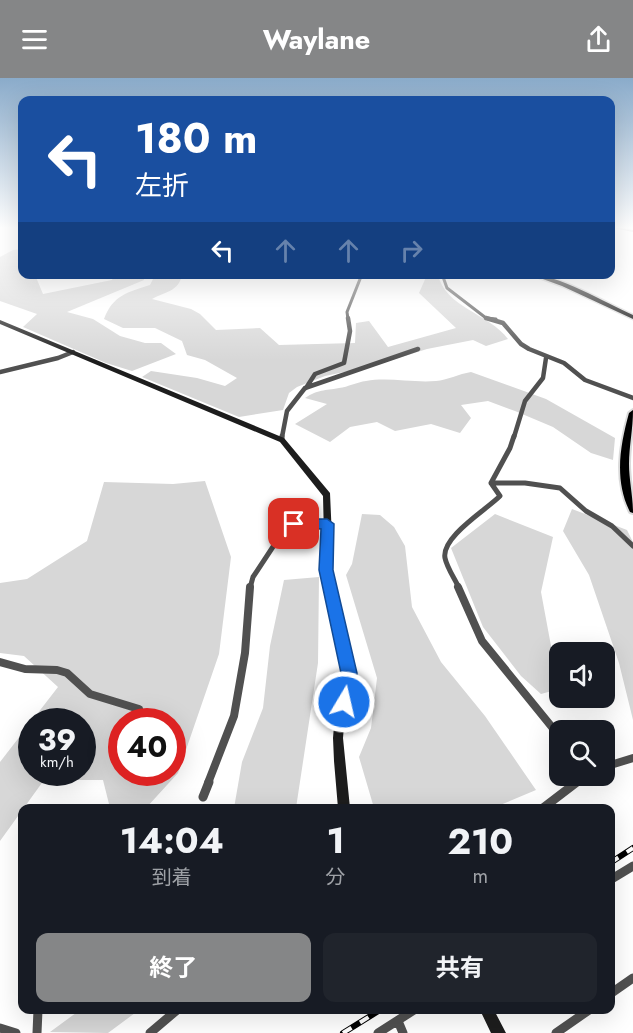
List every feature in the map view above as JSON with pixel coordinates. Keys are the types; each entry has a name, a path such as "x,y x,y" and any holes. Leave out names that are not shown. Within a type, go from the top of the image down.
{"highway":[{"path":"633,413 623,453 626,483 633,509"}],"main road":[{"path":"546,279 633,317"}],"street":[{"path":"282,440 282,420 315,374 344,363 350,331 347,312 360,279"},
{"path":"442,279 447,288 486,318 497,318 503,321 522,345 546,358 564,363 569,371 580,377 633,398"},
{"path":"1,323 282,440 327,495 326,570 349,673 348,689 340,714 339,756 344,804"},
{"path":"305,388 418,349"},
{"path":"0,372 37,361 66,356 73,352"},
{"path":"491,483 510,448 525,401 543,378 546,358"},
{"path":"491,483 525,483 560,488 586,511 612,526 633,546"},
{"path":"491,483 500,496 486,510 452,535 445,547 445,556 482,640 549,723"},
{"path":"203,797 234,716 244,653 250,585 286,526 327,524"},
{"path":"0,662 25,669 57,670 67,673 90,694 136,708"},
{"path":"615,764 633,758"},
{"path":"548,804 571,786"},
{"path":"615,877 633,866"},
{"path":"615,991 633,978"},
{"path":"37,1033 38,1014"},
{"path":"150,1033 172,1014"},
{"path":"378,1033 408,1014"},
{"path":"490,1014 499,1033"},
{"path":"556,1033 583,1014"},
{"path":"398,1021 403,1033"},
{"path":"0,1028 16,1033"}],"shaded area":[{"path":"0,272 18,272 18,279 37,279 43,294 112,279 144,279 67,312 93,319 120,336 145,343 161,343 176,354 132,371 106,363 23,327 37,314 0,301"},
{"path":"153,279 180,279 175,288 152,299 191,309 200,314 216,330 260,328 279,345 355,343 356,323 369,321 388,347 456,328 419,293 425,279 440,279 449,295 500,330 508,339 486,346 473,340 427,349 373,366 325,376 297,387 289,393 283,410 239,417 142,377 151,371 197,378 225,386 237,378 205,360 187,355 182,341 155,328 123,328 104,319 117,300 128,293 150,285"},
{"path":"471,372 546,399 615,438 613,460 591,453 553,427 488,401 461,405 471,418 460,433 431,424 395,431 377,422 350,427 330,442 295,424 327,404 305,398 318,392 374,380 436,381"},
{"path":"205,481 231,557 219,654 186,750 186,708 108,708 108,786 166,786 150,804 109,804 103,780 96,780 96,708 42,708 58,687 24,656 0,653 0,583 27,579 87,541 104,482 173,484"},
{"path":"572,509 627,530 633,542 633,720 615,651 615,642 612,642 589,575 563,531"},
{"path":"362,514 380,515 394,527 405,546 412,607 441,662 485,716 536,790 503,804 373,804 359,757 371,728 377,678 346,575 352,564"},
{"path":"495,514 553,537 541,592 550,642 549,692 541,694 521,676 483,627 451,548"},
{"path":"319,577 318,663 297,804 235,804 242,762 263,708 270,646 284,580"},
{"path":"18,739 18,786 40,786 27,804 18,804 18,816 0,841 0,762"},
{"path":"75,1014 134,1014 108,1033 50,1032"}],"railway":[{"path":"615,860 633,848"},
{"path":"343,1033 374,1014"}],"route":[{"path":"294,524 327,524 326,570 349,673 344,702"}]}
